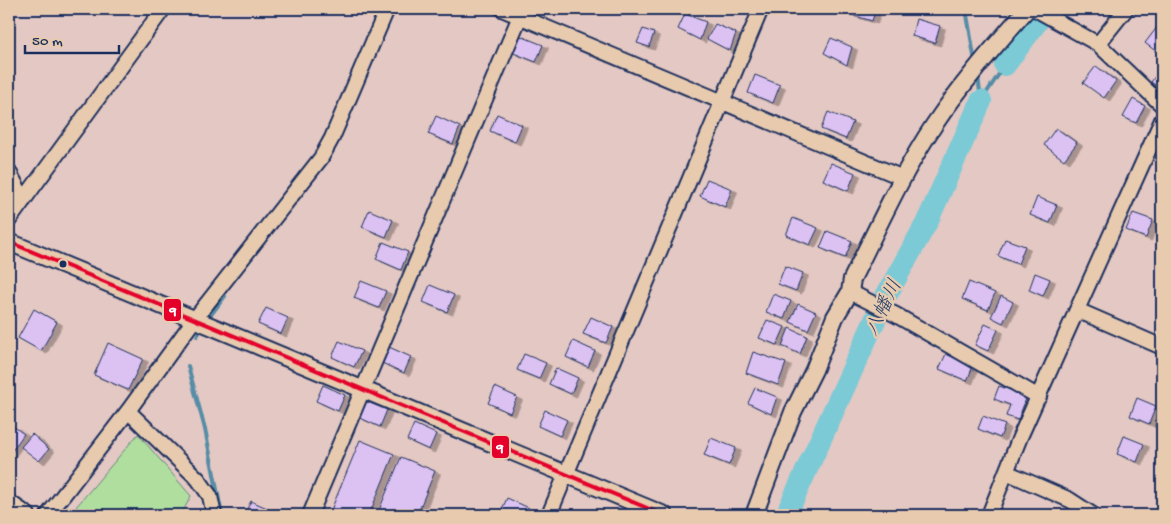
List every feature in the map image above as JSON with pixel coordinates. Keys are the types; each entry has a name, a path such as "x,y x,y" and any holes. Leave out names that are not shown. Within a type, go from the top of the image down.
{"street":[{"path":"9,220 163,9"},
{"path":"48,515 128,411 194,320 321,158 332,138 387,9"},
{"path":"502,9 521,12 723,102 903,178"},
{"path":"549,515 761,9"},
{"path":"754,515 793,412 814,370 834,317 850,292 852,279 903,178 935,124 974,70 1027,9"},
{"path":"1035,9 1098,44 1162,105"},
{"path":"1098,44 1126,9"},
{"path":"310,515 364,391 521,12"},
{"path":"989,515 1006,472 1162,120"},
{"path":"9,172 24,200"},
{"path":"9,242 664,515"},
{"path":"850,292 896,315 1039,397"},
{"path":"1077,310 1162,347"},
{"path":"128,411 198,479 210,496 214,515"},
{"path":"1006,472 1070,500 1093,515"},
{"path":"9,502 28,515"}],"green space":[{"path":"138,434 191,496 181,515 85,515 76,507"}],"building":[{"path":"851,9 876,9 872,21 849,14"},
{"path":"685,14 706,22 700,40 678,29"},
{"path":"916,19 940,26 935,43 912,36"},
{"path":"715,24 736,33 730,51 707,39"},
{"path":"1158,26 1162,29 1162,56 1145,43"},
{"path":"643,29 654,33 649,47 637,43"},
{"path":"518,35 543,45 536,62 511,52"},
{"path":"831,38 852,47 847,65 824,53"},
{"path":"1096,66 1116,81 1104,98 1083,83"},
{"path":"1162,67 1162,90 1151,82"},
{"path":"755,75 780,85 773,103 748,93"},
{"path":"1133,99 1145,106 1136,123 1123,117"},
{"path":"828,112 853,122 846,139 821,129"},
{"path":"497,114 522,125 515,142 490,131"},
{"path":"436,116 460,127 453,144 428,134"},
{"path":"1056,128 1077,143 1064,160 1044,145"},
{"path":"831,163 855,173 848,191 823,180"},
{"path":"707,179 732,189 725,207 700,196"},
{"path":"1037,197 1057,205 1050,223 1030,215"},
{"path":"369,210 393,220 386,237 362,227"},
{"path":"1133,213 1153,220 1146,238 1126,230"},
{"path":"793,218 818,228 810,245 786,235"},
{"path":"827,231 852,241 845,258 820,248"},
{"path":"1005,239 1025,246 1018,264 998,256"},
{"path":"383,242 408,252 401,270 376,259"},
{"path":"785,266 803,273 796,291 778,284"},
{"path":"1035,273 1050,279 1043,296 1029,290"},
{"path":"361,281 386,291 379,308 354,298"},
{"path":"969,282 995,293 988,310 962,299"},
{"path":"430,285 454,295 447,312 423,302"},
{"path":"773,294 791,301 784,319 766,312"},
{"path":"1001,296 1013,302 1003,323 991,317"},
{"path":"798,304 816,312 808,330 790,322"},
{"path":"266,308 288,318 281,334 258,324"},
{"path":"34,309 57,322 41,351 18,338"},
{"path":"591,317 613,327 606,343 583,334"},
{"path":"767,320 785,327 777,345 759,338"},
{"path":"985,324 998,330 988,351 975,345"},
{"path":"789,328 807,336 800,354 782,346"},
{"path":"339,341 362,351 354,367 332,357"},
{"path":"573,341 595,351 588,367 566,357"},
{"path":"108,343 143,359 128,390 94,375"},
{"path":"389,347 411,357 404,373 382,363"},
{"path":"753,352 786,363 778,385 746,373"},
{"path":"524,354 546,363 539,379 517,370"},
{"path":"946,354 973,366 967,381 939,369"},
{"path":"556,368 578,378 571,394 549,384"},
{"path":"323,385 345,395 338,411 316,401"},
{"path":"999,386 1027,396 1018,420 1006,416 1010,405 994,399"},
{"path":"495,387 517,397 510,413 488,403"},
{"path":"755,388 777,397 771,414 748,403"},
{"path":"1137,398 1156,406 1149,424 1130,416"},
{"path":"365,401 387,410 380,427 358,417"},
{"path":"1162,409 1162,430 1155,427"},
{"path":"545,410 567,420 560,436 538,426"},
{"path":"983,416 1005,425 1000,438 978,429"},
{"path":"414,424 436,434 429,450 407,440"},
{"path":"13,426 24,434 9,455 9,432"},
{"path":"32,434 49,449 39,461 21,447"},
{"path":"1124,436 1144,444 1137,462 1117,454"},
{"path":"711,438 736,448 729,465 704,455"},
{"path":"360,440 394,454 369,515 329,515"},
{"path":"401,457 435,471 417,515 377,515"},
{"path":"507,498 529,508 526,515 500,514"},
{"path":"251,501 267,508 263,515 244,515"}],"waterway":[{"path":"966,9 975,62"},
{"path":"1005,65 1037,22"},
{"path":"978,76 981,101 1005,65"},
{"name":"八幡川","path":"786,515 886,296 927,222 981,101"},
{"path":"210,316 225,296"},
{"path":"197,336 201,330"},
{"path":"188,366 205,429 222,515"}],"transit line":[{"name":"9","path":"9,242 664,515"}]}
